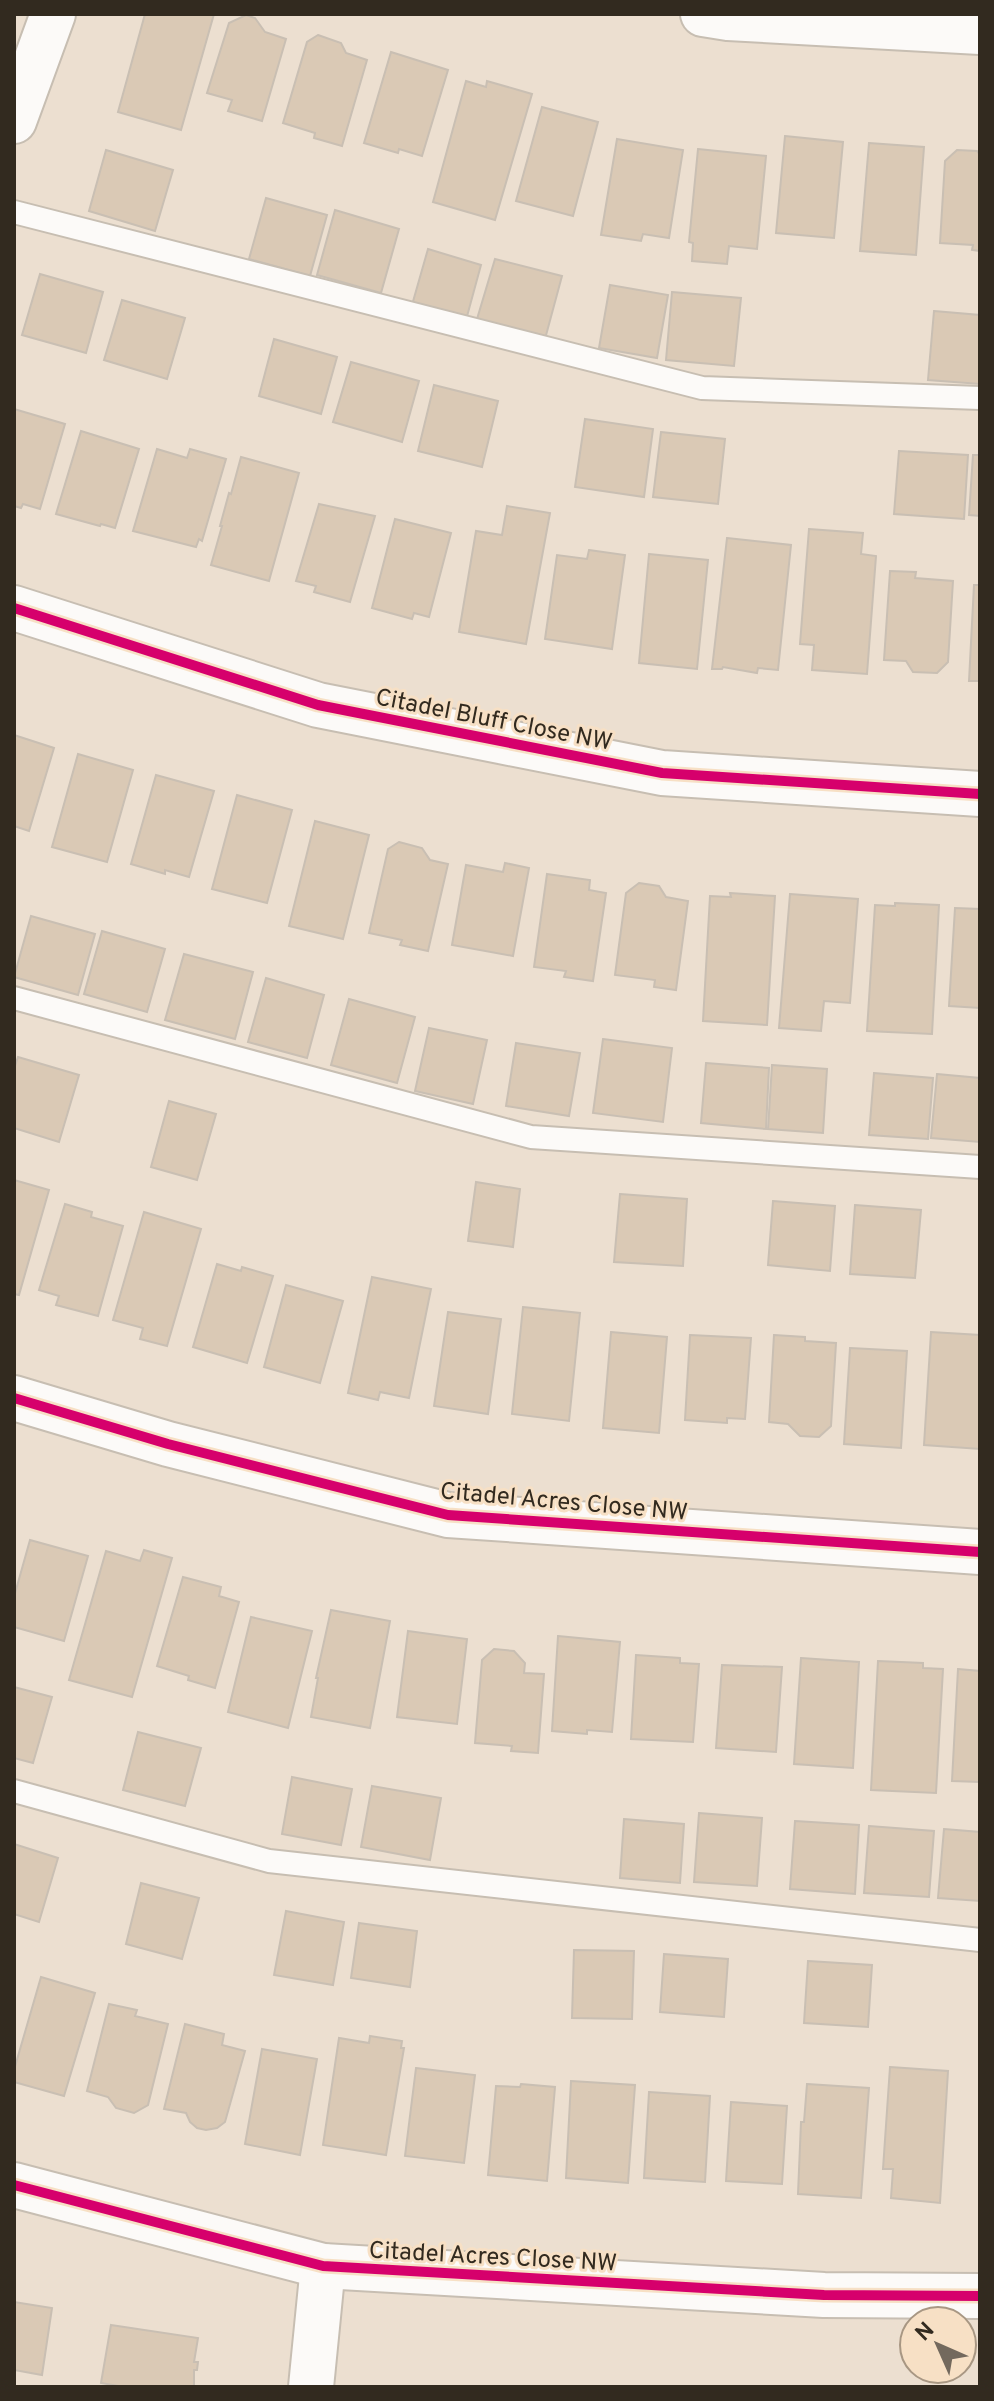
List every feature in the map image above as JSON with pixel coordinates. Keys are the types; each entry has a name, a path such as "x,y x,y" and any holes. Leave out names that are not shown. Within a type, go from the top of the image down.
{"street":[{"path":"14,121 53,14"},
{"path":"703,14 980,32"},
{"name":"Citadel Bluff Close NW","path":"14,608 318,705 662,773 980,794"},
{"name":"Citadel Acres Close NW","path":"14,1398 168,1444 448,1515 980,1552"},
{"name":"Citadel Acres Close NW","path":"14,2185 323,2266 824,2295 980,2296"},
{"path":"311,2387 323,2266"}],"lane":[{"path":"14,212 702,388 980,398"},
{"path":"14,998 531,1137 980,1167"},
{"path":"14,1791 269,1861 980,1940"}],"building":[{"path":"145,14 214,14 181,130 118,112"},
{"path":"246,15 255,18 265,32 286,39 262,121 228,111 232,100 207,93 229,23"},
{"path":"318,35 341,43 346,53 367,60 342,146 314,138 315,133 283,123 307,42"},
{"path":"391,52 448,70 422,156 364,143"},
{"path":"466,81 486,87 487,81 532,94 495,220 433,202"},
{"path":"542,107 598,122 573,216 516,201"},
{"path":"785,136 843,142 834,238 776,233"},
{"path":"617,139 683,150 669,238 643,234 641,241 601,235"},
{"path":"869,143 924,147 916,255 860,251"},
{"path":"698,149 766,156 757,249 729,246 727,264 692,261 693,243 689,242"},
{"path":"106,150 173,170 155,231 89,211"},
{"path":"957,150 977,151 980,155 980,251 972,250 973,245 940,243 945,161"},
{"path":"266,198 327,215 310,276 249,259"},
{"path":"335,210 399,229 381,293 317,275"},
{"path":"428,249 481,265 466,320 412,305"},
{"path":"495,259 562,276 545,339 477,319"},
{"path":"40,274 103,292 86,353 22,335"},
{"path":"610,285 668,295 657,358 599,348"},
{"path":"672,292 741,298 734,366 666,360"},
{"path":"122,300 185,318 167,379 104,360"},
{"path":"934,311 980,315 980,384 928,380"},
{"path":"274,339 337,357 321,414 259,396"},
{"path":"351,362 419,381 402,442 333,422"},
{"path":"434,385 498,401 482,467 418,451"},
{"path":"14,409 65,424 40,509 23,504 21,508 14,506"},
{"path":"585,419 653,429 644,497 575,487"},
{"path":"81,431 139,449 115,528 56,514"},
{"path":"661,432 725,439 718,504 653,497"},
{"path":"157,449 187,458 190,449 226,459 202,541 199,539 196,547 133,531"},
{"path":"899,451 968,455 964,519 894,514"},
{"path":"973,455 980,455 980,516 969,515"},
{"path":"241,457 299,473 269,581 211,565"},
{"path":"319,504 375,516 350,602 314,592 316,586 296,581"},
{"path":"507,506 550,513 526,644 459,632 476,531 502,535"},
{"path":"395,519 451,533 429,617 414,613 412,619 372,608"},
{"path":"809,529 863,533 861,554 876,556 867,674 812,670 814,645 800,644"},
{"path":"727,538 791,545 778,670 758,668 757,673 723,667 712,669"},
{"path":"589,550 625,555 612,649 545,639 557,555 587,559"},
{"path":"649,554 708,560 697,669 639,663"},
{"path":"890,571 916,572 915,578 953,581 948,662 937,673 913,672 906,661 884,660"},
{"path":"974,585 980,585 980,681 969,681"},
{"path":"14,735 54,748 29,831 14,826"},
{"path":"78,754 133,770 107,862 52,847"},
{"path":"156,775 214,791 189,877 131,864"},
{"path":"237,795 292,810 267,903 212,889"},
{"path":"315,821 369,835 343,939 289,926"},
{"path":"399,842 422,848 430,860 448,864 428,951 400,945 402,940 369,933 388,849"},
{"path":"505,863 529,868 513,956 452,945 466,865 503,872"},
{"path":"547,874 590,880 589,890 606,893 593,981 564,977 566,971 534,967"},
{"path":"639,883 659,886 666,897 688,901 676,990 654,987 655,980 615,975 626,893"},
{"path":"730,893 775,896 767,1025 703,1021 710,896 731,897"},
{"path":"790,894 858,899 850,1003 824,1001 821,1031 779,1028"},
{"path":"895,903 939,905 932,1034 867,1031 875,905 895,906"},
{"path":"955,908 980,909 980,1008 949,1006"},
{"path":"31,916 95,934 78,995 14,977"},
{"path":"102,931 165,949 147,1012 84,994"},
{"path":"184,954 253,972 235,1039 165,1020"},
{"path":"266,978 324,995 307,1058 248,1042"},
{"path":"349,999 415,1017 397,1083 331,1065"},
{"path":"429,1028 487,1040 473,1104 415,1091"},
{"path":"603,1039 672,1048 663,1122 593,1113"},
{"path":"516,1043 580,1053 569,1116 506,1106"},
{"path":"18,1057 79,1075 59,1142 14,1128 14,1069"},
{"path":"706,1063 769,1068 766,1129 701,1123"},
{"path":"772,1065 827,1069 823,1133 768,1129"},
{"path":"874,1073 933,1078 928,1139 869,1135"},
{"path":"937,1074 980,1078 980,1142 931,1138"},
{"path":"169,1101 216,1114 197,1180 151,1167"},
{"path":"14,1180 49,1190 19,1295 14,1294"},
{"path":"476,1182 520,1189 513,1247 468,1241"},
{"path":"620,1194 687,1199 683,1266 614,1262"},
{"path":"773,1201 835,1206 830,1271 768,1265"},
{"path":"65,1204 92,1212 91,1217 123,1226 98,1316 56,1305 59,1296 39,1290"},
{"path":"855,1205 921,1210 915,1278 850,1274"},
{"path":"144,1212 201,1229 167,1346 140,1339 143,1328 113,1320"},
{"path":"217,1264 273,1276 247,1363 193,1347"},
{"path":"372,1277 431,1289 409,1398 380,1392 378,1400 348,1393"},
{"path":"286,1285 343,1301 320,1383 264,1367"},
{"path":"523,1307 580,1313 569,1421 512,1414"},
{"path":"448,1312 501,1319 488,1414 434,1406"},
{"path":"611,1332 667,1337 659,1433 603,1428"},
{"path":"931,1332 980,1335 980,1449 924,1445"},
{"path":"690,1335 751,1338 745,1419 727,1418 727,1423 685,1420"},
{"path":"774,1335 836,1343 831,1426 819,1437 800,1436 788,1424 769,1422"},
{"path":"850,1348 907,1351 901,1448 844,1444"},
{"path":"30,1540 88,1556 64,1641 14,1627 14,1597"},
{"path":"144,1550 172,1558 132,1697 69,1680 106,1551 140,1561"},
{"path":"183,1577 221,1587 219,1596 239,1602 215,1688 157,1666"},
{"path":"331,1610 390,1621 370,1728 311,1717"},
{"path":"251,1617 312,1631 288,1728 228,1712"},
{"path":"408,1631 467,1639 457,1724 397,1717"},
{"path":"558,1636 620,1642 612,1732 587,1730 587,1734 552,1731"},
{"path":"494,1649 514,1651 525,1663 524,1673 544,1674 538,1753 511,1751 512,1746 475,1743 482,1660"},
{"path":"636,1655 680,1658 680,1663 699,1664 693,1742 631,1739"},
{"path":"801,1658 859,1662 853,1768 794,1764"},
{"path":"878,1661 923,1663 923,1668 943,1669 936,1793 871,1790"},
{"path":"722,1665 782,1667 776,1752 716,1748"},
{"path":"958,1669 980,1671 980,1782 952,1781"},
{"path":"14,1687 52,1697 33,1763 14,1758"},
{"path":"138,1732 201,1748 185,1806 123,1790"},
{"path":"292,1777 352,1789 341,1845 282,1834"},
{"path":"372,1786 441,1798 430,1860 361,1847"},
{"path":"699,1813 762,1818 757,1886 694,1882"},
{"path":"624,1819 684,1824 680,1883 620,1878"},
{"path":"795,1821 859,1825 855,1894 790,1889"},
{"path":"869,1826 934,1831 929,1897 864,1893"},
{"path":"944,1829 980,1832 980,1901 938,1898"},
{"path":"14,1844 58,1858 39,1922 14,1914"},
{"path":"141,1883 199,1898 182,1959 126,1944"},
{"path":"286,1911 344,1922 333,1985 274,1975"},
{"path":"359,1923 417,1931 410,1987 351,1978"},
{"path":"574,1950 634,1951 632,2019 572,2018"},
{"path":"664,1954 728,1959 724,2017 660,2012"},
{"path":"808,1961 872,1965 868,2027 804,2023"},
{"path":"41,1977 95,1993 64,2096 14,2082 14,2070"},
{"path":"109,2004 137,2010 135,2016 168,2024 148,2105 134,2113 116,2108 108,2097 87,2091"},
{"path":"185,2024 224,2034 222,2045 245,2051 225,2122 217,2128 197,2128 186,2113 164,2109"},
{"path":"370,2036 402,2041 401,2048 404,2048 386,2155 323,2145 339,2038 369,2043"},
{"path":"262,2049 317,2059 300,2155 245,2144"},
{"path":"890,2067 948,2071 940,2203 891,2198 893,2169 883,2169"},
{"path":"416,2068 475,2075 464,2163 405,2156"},
{"path":"571,2081 635,2085 628,2183 566,2178"},
{"path":"521,2084 555,2087 547,2181 488,2175 496,2086 520,2087"},
{"path":"807,2084 869,2088 861,2198 798,2194 801,2122 804,2122"},
{"path":"649,2092 710,2096 705,2182 644,2178"},
{"path":"731,2102 787,2106 782,2184 726,2181"},
{"path":"14,2302 52,2308 42,2375 14,2370"},
{"path":"111,2325 198,2338 194,2387 124,2387 101,2383"}],"cycle path":[{"path":"14,608 318,705 662,773 980,794"},
{"path":"14,1398 168,1444 448,1515 980,1552"},
{"path":"14,2185 323,2266 824,2295 980,2296"}]}
